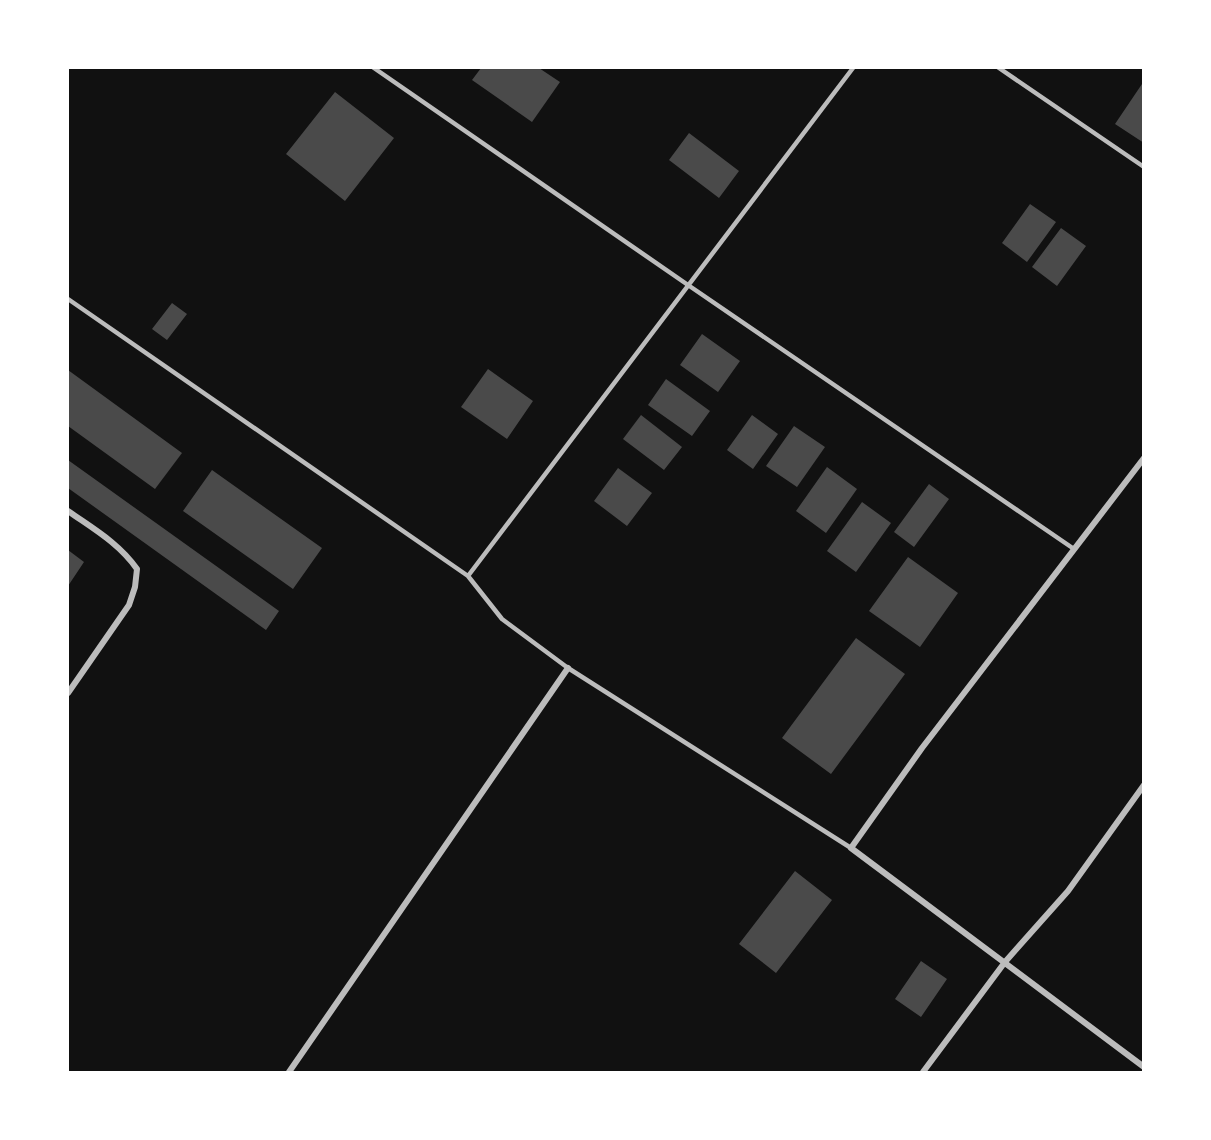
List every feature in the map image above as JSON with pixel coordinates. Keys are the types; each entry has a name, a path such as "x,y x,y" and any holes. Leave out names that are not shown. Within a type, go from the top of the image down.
{"street":[{"path":"1143,458 922,748 851,848 1143,1067"},
{"path":"68,511 112,542 127,555 137,569 135,587 129,605 68,693"},
{"path":"289,1072 568,668"},
{"path":"923,1072 1005,962 1068,891 1143,785"}],"lane":[{"path":"374,68 1074,549"},
{"path":"468,576 853,68"},
{"path":"999,68 1143,167"},
{"path":"68,299 468,576 502,619 568,668 851,848"}],"building":[{"path":"481,68 539,68 560,82 532,122 472,80"},
{"path":"1144,81 1144,143 1115,124"},
{"path":"335,92 394,138 345,201 286,154"},
{"path":"689,133 739,171 719,198 669,160"},
{"path":"1030,204 1056,222 1027,262 1002,243"},
{"path":"1061,228 1086,246 1057,286 1032,267"},
{"path":"172,303 187,314 167,340 152,329"},
{"path":"702,334 740,361 718,392 680,365"},
{"path":"488,369 533,401 507,439 461,407"},
{"path":"68,370 182,453 155,489 68,426"},
{"path":"666,379 710,411 692,436 648,405"},
{"path":"641,415 682,447 664,470 623,439"},
{"path":"752,415 778,434 753,469 727,450"},
{"path":"794,426 825,447 797,487 766,466"},
{"path":"68,460 279,611 266,630 68,488"},
{"path":"827,467 857,489 826,533 796,511"},
{"path":"618,468 652,493 627,526 594,501"},
{"path":"212,470 322,548 293,589 183,511"},
{"path":"929,484 949,499 914,547 894,532"},
{"path":"862,502 891,523 856,572 827,551"},
{"path":"68,550 84,562 68,586"},
{"path":"908,557 958,593 920,647 869,611"},
{"path":"856,638 905,674 831,774 782,738"},
{"path":"795,871 832,900 776,973 739,944"},
{"path":"921,961 947,979 921,1017 895,999"}]}
